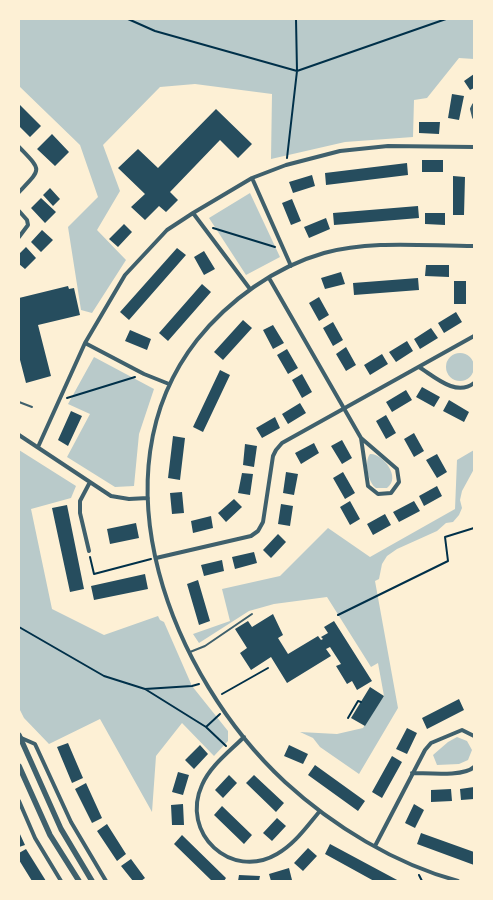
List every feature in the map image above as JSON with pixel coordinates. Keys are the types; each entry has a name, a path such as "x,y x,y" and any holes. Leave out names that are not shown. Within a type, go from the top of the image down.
{"street":[{"path":"474,105 472,109 474,117"},
{"path":"38,447 61,400 85,342 125,274 167,230 252,178 286,165 340,151 388,146 474,147"},
{"path":"19,147 37,165 38,170 36,175 19,192"},
{"path":"252,178 291,266"},
{"path":"19,211 27,220 28,225 19,237"},
{"path":"193,213 250,289"},
{"path":"458,881 415,866 374,846 320,811 284,781 244,737 205,682 189,652 172,610 151,538 147,473 150,448 160,407 169,384 186,355 206,329 225,308 250,289 291,266 322,254 346,248 384,245 474,246"},
{"path":"269,278 361,438 397,469 399,482 391,493 378,494 368,486 361,438"},
{"path":"156,558 251,536 258,531 263,522 276,450 282,443 344,410 474,336"},
{"path":"85,342 144,374 169,384"},
{"path":"419,367 455,388 465,388 474,383"},
{"path":"19,434 111,496 129,499 148,498"},
{"path":"89,552 80,514 80,501 90,482"},
{"path":"374,846 412,773 431,743 462,730 474,736"},
{"path":"19,737 61,829 92,881"},
{"path":"19,737 35,744 70,822 106,881"},
{"path":"244,737 210,772 202,785 197,799 196,814 198,826 210,845 220,853 232,859 250,862 277,855 291,844 320,811"},
{"path":"19,766 50,834 79,881"},
{"path":"412,773 456,773 465,772 474,767"},
{"path":"19,801 35,838 61,881"}],"lane":[{"path":"19,402 32,407"},
{"path":"189,652 205,646 252,614"}],"path":[{"path":"128,19 155,31 297,71 446,19"},
{"path":"286,165 297,71 296,19"},
{"path":"202,225 284,250"},
{"path":"61,400 144,374"},
{"path":"338,615 448,561 445,537 474,528"},
{"path":"89,552 94,574 156,558"},
{"path":"19,627 104,676 145,689 206,726 231,750"},
{"path":"215,697 268,668"},
{"path":"145,689 149,687 192,686 205,682"},
{"path":"348,718 358,701 360,702"},
{"path":"206,726 224,710"}],"shaded area":[{"path":"19,19 474,19 474,59 459,58 427,98 414,100 413,137 345,142 271,159 272,94 195,84 160,87 103,145 120,191 97,230 126,260 92,313 81,310 68,227 98,197 80,145 19,86"},
{"path":"250,193 280,257 246,275 209,218"},
{"path":"460,353 466,354 470,357 473,361 473,373 470,377 466,380 460,381 454,380 450,377 447,373 446,367 447,361 450,357 454,354"},
{"path":"94,357 154,389 139,434 134,486 115,487 67,457 90,414 68,404"},
{"path":"19,450 76,486 71,498 31,509 52,609 104,635 158,616 160,620 164,622 192,686 228,731 228,741 214,756 182,723 156,756 152,812 100,719 49,744 24,718 19,708"},
{"path":"474,450 474,469 462,491 460,500 462,508 459,515 453,522 446,523 437,531 397,549 387,556 382,564 379,579 375,581 398,708 359,774 320,747 313,738 300,732 337,734 363,728 384,696 378,663 371,667 327,597 274,604 249,611 199,643 193,634 230,621 222,589 280,576 328,528 370,557 455,509 457,460"},
{"path":"370,454 380,457 389,466 392,478 391,483 387,488 376,488 371,482 367,467 368,457"},
{"path":"457,737 467,741 472,750 468,760 459,764 437,765 433,755 448,742"}],"building":[{"path":"474,74 474,88 470,90 464,81"},
{"path":"452,94 464,96 459,120 448,118"},
{"path":"19,104 41,126 30,137 19,126"},
{"path":"216,109 252,144 238,158 220,140 170,192 178,200 166,212 159,206 145,220 131,207 145,194 118,168 138,149 158,168"},
{"path":"419,122 440,122 439,134 419,133"},
{"path":"52,134 69,152 55,166 37,149"},
{"path":"422,160 443,160 443,172 422,172"},
{"path":"407,163 408,175 326,185 325,173"},
{"path":"312,175 315,186 293,193 289,182"},
{"path":"453,176 465,177 464,215 453,215"},
{"path":"50,188 60,199 53,206 43,195"},
{"path":"41,198 56,212 45,223 31,208"},
{"path":"292,199 301,221 291,225 282,203"},
{"path":"418,206 419,218 334,225 333,213"},
{"path":"425,213 445,213 445,225 425,224"},
{"path":"326,218 330,229 309,238 304,227"},
{"path":"124,224 132,232 118,247 109,239"},
{"path":"42,230 53,240 41,252 31,242"},
{"path":"26,247 36,258 25,269 19,264 19,254"},
{"path":"177,248 186,255 129,320 120,312"},
{"path":"204,251 215,269 204,275 194,257"},
{"path":"426,265 449,265 449,277 425,276"},
{"path":"341,272 345,284 325,289 321,278"},
{"path":"418,278 419,290 354,295 353,283"},
{"path":"454,281 466,281 466,304 454,304"},
{"path":"202,284 211,292 168,341 159,333"},
{"path":"68,286 69,289 74,288 80,315 38,325 51,376 26,383 19,356 19,298"},
{"path":"319,297 329,315 319,321 309,303"},
{"path":"456,312 462,322 444,333 438,323"},
{"path":"243,320 252,328 223,360 214,352"},
{"path":"333,322 343,340 333,346 323,328"},
{"path":"273,325 284,343 273,349 263,330"},
{"path":"431,328 438,338 420,349 414,339"},
{"path":"130,330 151,339 147,350 125,341"},
{"path":"407,341 413,351 396,362 389,352"},
{"path":"346,347 356,365 346,371 336,354"},
{"path":"287,349 298,368 288,374 277,355"},
{"path":"382,354 388,364 370,375 364,365"},
{"path":"220,370 230,375 203,432 193,427"},
{"path":"302,374 312,392 302,398 292,380"},
{"path":"422,387 440,397 434,407 416,397"},
{"path":"406,390 412,400 392,412 386,402"},
{"path":"449,400 469,412 464,422 443,411"},
{"path":"300,403 306,413 288,424 282,414"},
{"path":"71,411 82,416 68,446 58,440"},
{"path":"386,415 396,433 386,439 376,421"},
{"path":"275,417 280,428 262,438 256,428"},
{"path":"414,433 424,451 414,457 404,439"},
{"path":"173,436 185,438 180,480 168,478"},
{"path":"342,440 352,458 342,464 331,446"},
{"path":"314,443 319,453 301,464 295,453"},
{"path":"245,444 257,446 254,467 243,465"},
{"path":"437,454 447,472 437,478 426,460"},
{"path":"286,472 298,474 294,495 283,493"},
{"path":"343,472 355,493 345,499 333,478"},
{"path":"242,473 253,474 250,495 238,493"},
{"path":"437,486 442,496 424,506 419,496"},
{"path":"182,492 184,513 172,514 170,493"},
{"path":"234,499 242,507 226,522 218,513"},
{"path":"350,501 360,519 350,525 340,507"},
{"path":"414,501 420,511 399,522 393,512"},
{"path":"281,504 293,506 290,526 278,524"},
{"path":"67,505 84,589 70,592 52,508"},
{"path":"385,514 391,525 373,535 367,524"},
{"path":"211,516 213,528 193,533 191,521"},
{"path":"136,523 139,538 110,544 107,529"},
{"path":"278,534 286,542 271,558 263,550"},
{"path":"254,552 257,563 235,569 232,557"},
{"path":"222,560 224,571 204,576 201,565"},
{"path":"145,574 148,589 94,600 91,586"},
{"path":"198,580 210,621 199,625 187,584"},
{"path":"273,614 283,635 278,638 288,654 318,636 321,640 323,639 321,637 328,633 324,627 334,621 372,681 357,690 352,681 347,684 336,666 341,664 330,647 326,649 331,656 287,683 271,657 251,670 240,653 247,648 235,629 248,621 252,627"},
{"path":"370,687 384,696 365,726 351,718"},
{"path":"459,699 464,710 427,729 422,718"},
{"path":"407,728 417,733 407,754 396,749"},
{"path":"68,743 83,778 72,783 57,747"},
{"path":"200,745 208,754 194,769 185,760"},
{"path":"289,745 308,754 303,764 284,756"},
{"path":"392,756 402,762 382,798 372,792"},
{"path":"315,765 365,801 358,811 308,775"},
{"path":"178,772 189,775 183,795 172,792"},
{"path":"229,775 237,783 223,798 215,790"},
{"path":"254,775 284,803 276,812 246,783"},
{"path":"86,783 102,818 92,823 75,789"},
{"path":"474,787 474,799 461,800 460,789"},
{"path":"451,789 452,801 431,802 431,790"},
{"path":"183,804 184,825 172,825 171,805"},
{"path":"414,804 424,810 415,828 405,823"},
{"path":"222,806 252,835 244,844 214,815"},
{"path":"277,818 286,826 272,841 263,833"},
{"path":"107,824 126,854 117,861 97,831"},
{"path":"19,832 25,845 19,847"},
{"path":"421,833 474,852 474,865 417,844"},
{"path":"182,835 226,878 224,881 212,881 174,844"},
{"path":"330,844 399,881 374,881 325,854"},
{"path":"308,848 317,856 303,871 294,863"},
{"path":"26,849 46,881 32,881 19,860 19,853"},
{"path":"131,859 145,878 141,881 133,881 121,866"},
{"path":"289,868 292,880 271,881 269,874"},
{"path":"239,875 260,876 259,881 238,881"}]}
